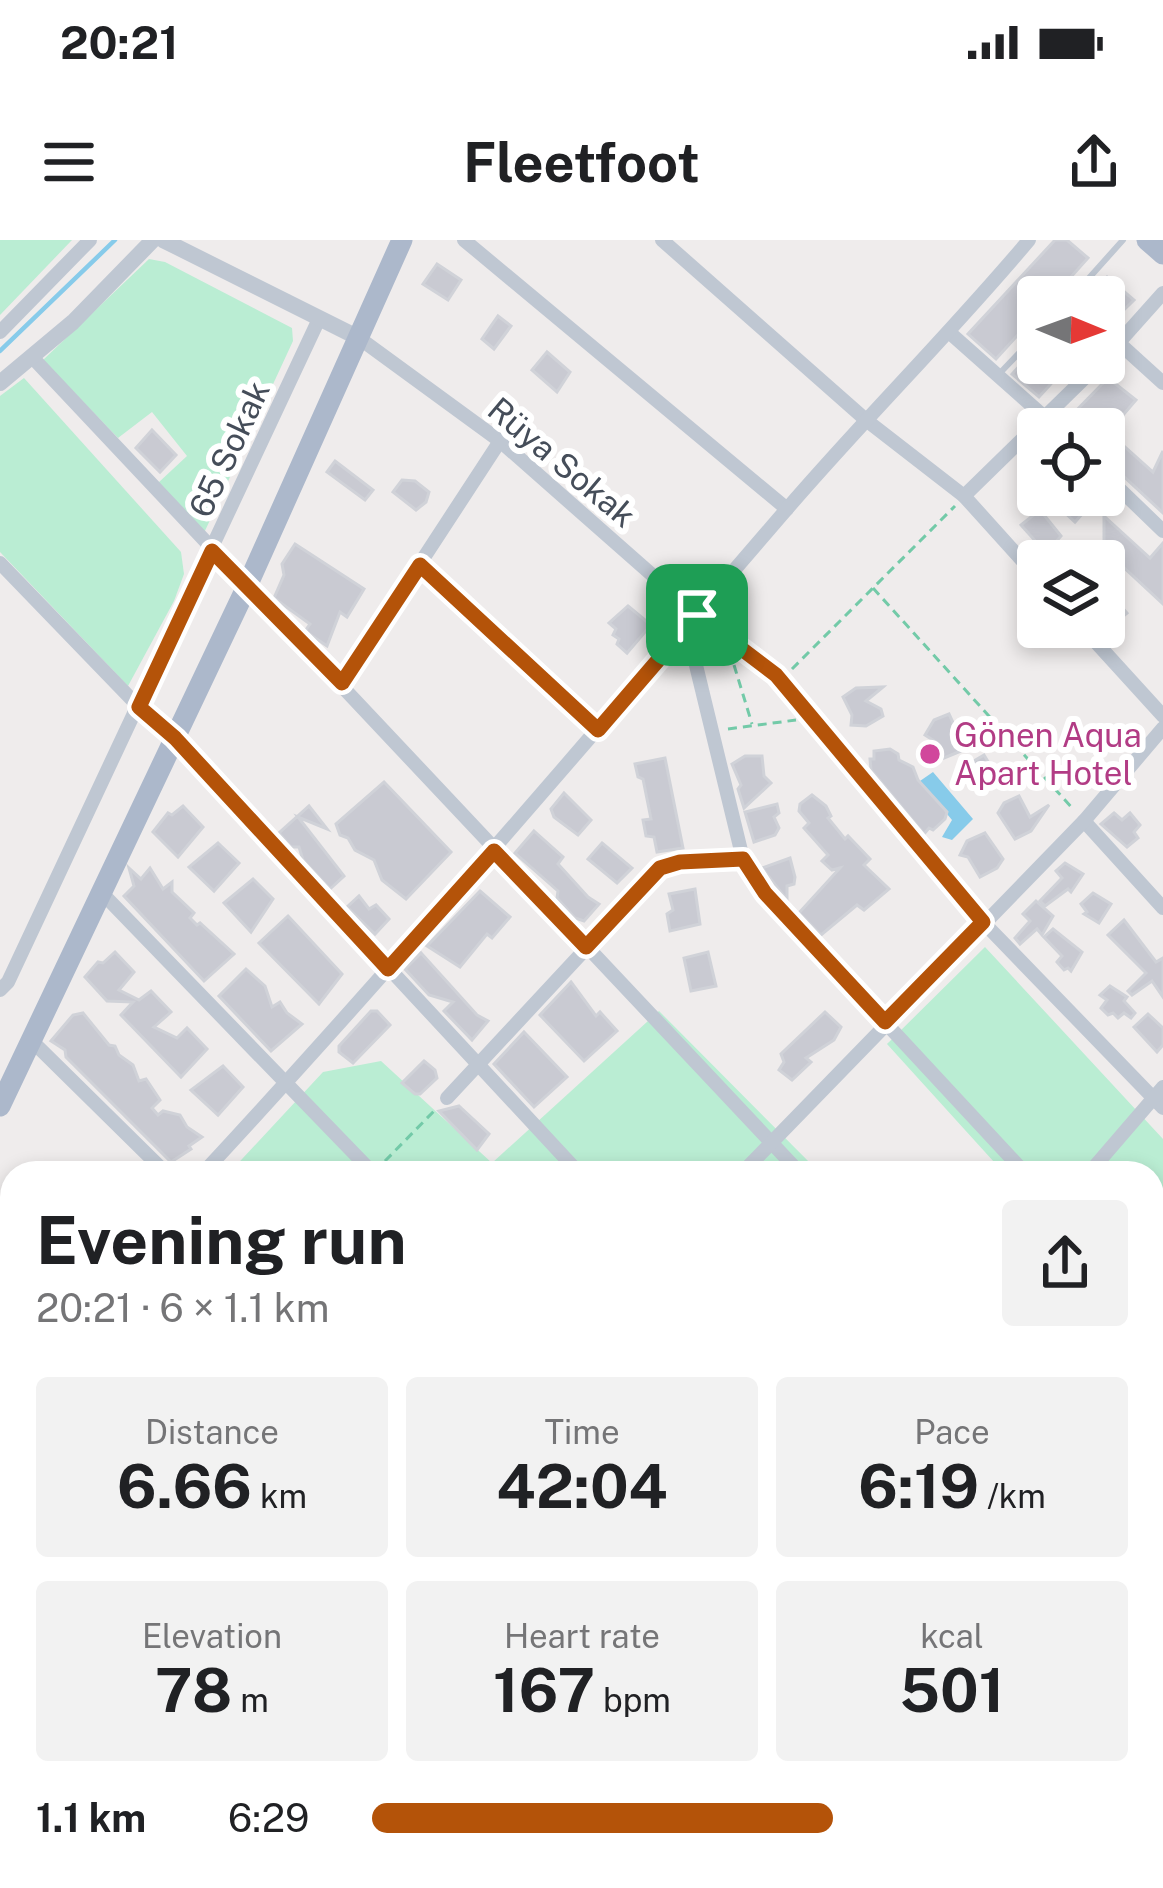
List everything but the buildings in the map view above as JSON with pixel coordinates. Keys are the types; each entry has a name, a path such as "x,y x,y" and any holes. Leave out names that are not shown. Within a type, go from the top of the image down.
{"main road":[{"path":"0,1106 248,584 402,240"},
{"path":"1147,240 1163,254"}],"street":[{"path":"0,332 90,240"},
{"path":"0,383 73,322 153,240"},
{"path":"163,240 359,338"},
{"path":"464,240 787,508"},
{"path":"662,240 866,420 964,496 1017,555"},
{"path":"214,1161 494,851 787,508 950,333 1029,240"},
{"path":"1125,338 1163,293"},
{"name":"65 Sokak","path":"0,990 8,982 139,707 319,319"},
{"path":"950,333 1035,408"},
{"name":"Rüya Sokak","path":"359,338 500,441 697,615 781,681 983,922 1160,1098"},
{"path":"1125,348 1163,382"},
{"path":"32,356 789,1161"},
{"path":"1052,408 1078,384"},
{"path":"342,683 500,441"},
{"path":"964,496 1017,443"},
{"path":"1125,494 1163,531"},
{"path":"0,563 175,738 568,1161"},
{"path":"697,615 694,657 743,859 765,893 1013,1161"},
{"path":"1101,648 1163,716"},
{"path":"754,1161 1084,821 1163,728"},
{"path":"1084,821 1163,908"},
{"path":"447,1098 660,868 680,862 743,859"},
{"path":"103,894 362,1161"},
{"path":"34,1042 154,1161"},
{"path":"1100,1161 1160,1098"}],"lane":[{"path":"1091,276 1123,240"},
{"path":"998,375 1017,355"}],"path":[{"path":"781,681 964,496"},
{"path":"420,565 598,730"},
{"path":"873,588 1084,821"},
{"path":"727,640 753,728"},
{"path":"712,730 753,728 809,716"},
{"path":"386,1161 447,1098"}],"green space":[{"path":"0,240 72,240 0,315"},
{"path":"149,259 165,262 292,328 293,341 204,533 158,483 187,456 152,412 118,438 43,360"},
{"path":"24,378 181,552 184,574 174,601 128,686 0,552 0,396"},
{"path":"985,947 1163,1139 1163,1161 993,1161 887,1044"},
{"path":"659,1011 808,1161 494,1161"},
{"path":"381,1061 490,1161 240,1161 323,1072"}],"water":[{"path":"933,772 973,819 952,840 942,837 952,820 920,781"}],"waterway":[{"path":"0,351 115,240"}],"place":[{"name":"Gönen Aqua Apart Hotel","path":"930,754"}],"route":[{"path":"212,551 342,683 420,565 598,730 697,615 776,675 983,922 885,1022 765,893 743,859 680,862 660,868 586,947 494,851 388,969 175,738 139,707 212,551"}]}
